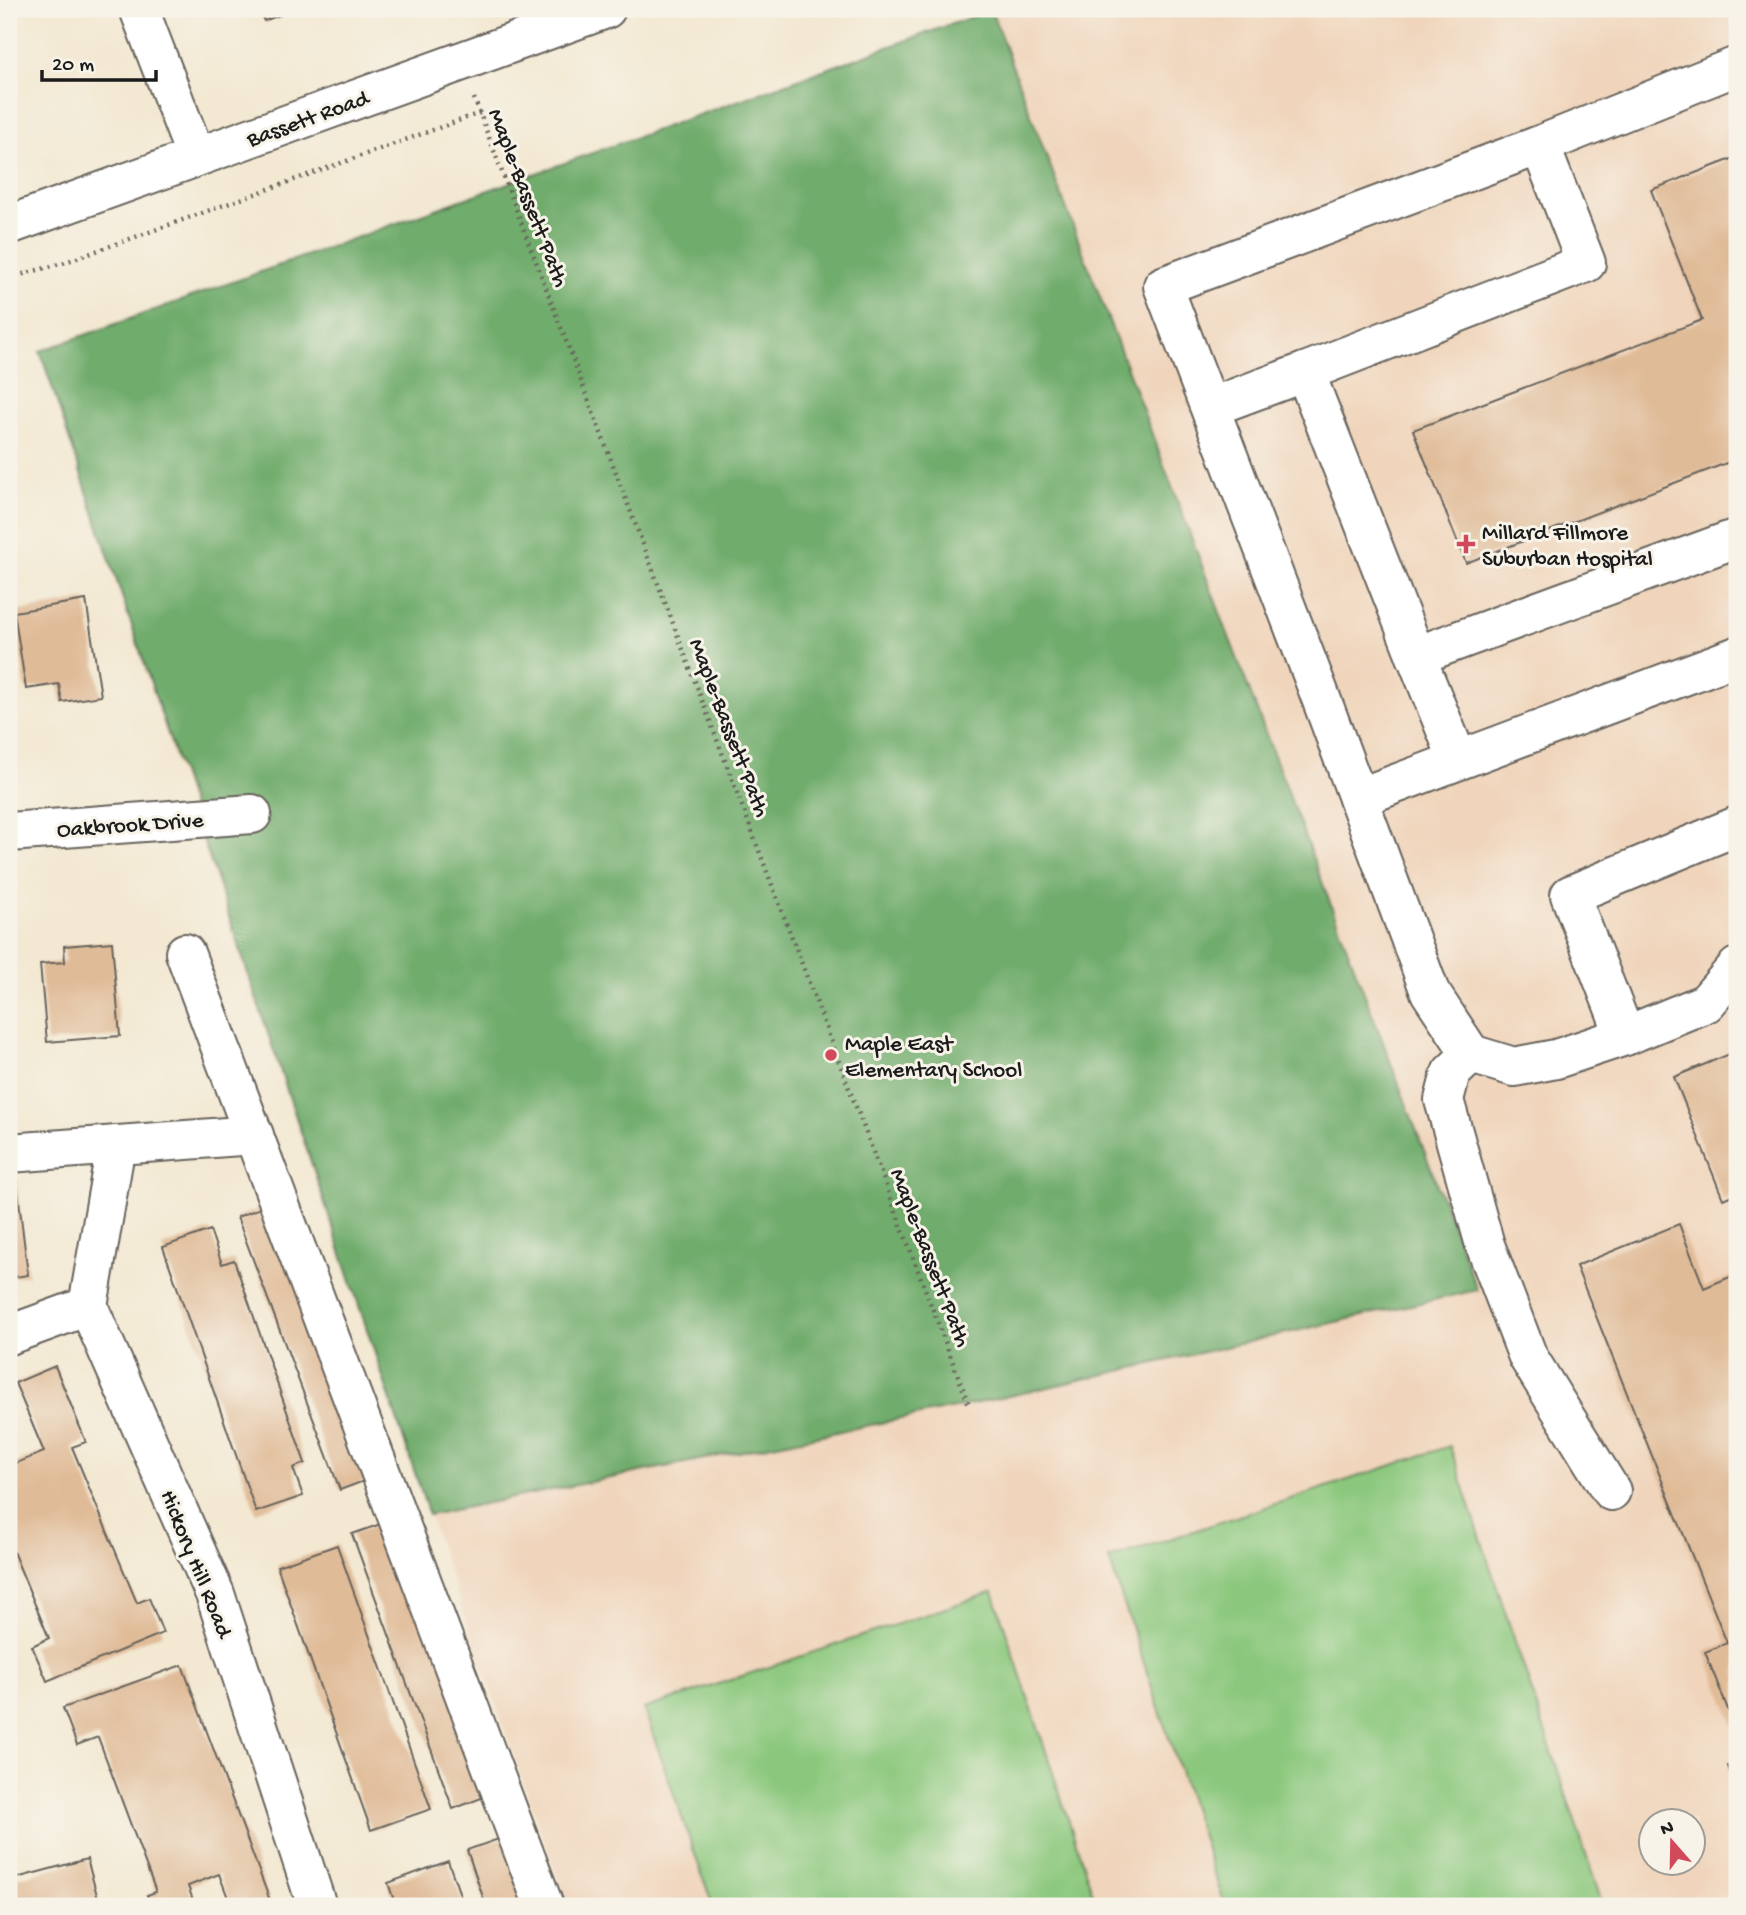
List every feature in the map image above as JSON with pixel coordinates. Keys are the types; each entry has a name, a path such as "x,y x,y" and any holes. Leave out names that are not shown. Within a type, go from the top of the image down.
{"street":[{"path":"139,9 195,157"},
{"name":"Bassett Road","path":"9,225 606,9"},
{"path":"1737,65 1540,145 1163,286 1430,992 1471,1054 1514,1067 1556,1059 1625,1036 1706,1003 1737,967"},
{"path":"1211,407 1586,263 1540,145"},
{"path":"1305,372 1458,760"},
{"path":"1416,656 1737,538"},
{"path":"1358,797 1737,656"},
{"name":"Oakbrook Drive","path":"9,832 252,814"},
{"path":"1625,1036 1570,895 1737,826"},
{"path":"185,953 544,1906"},
{"path":"1471,1054 1451,1073 1444,1100 1485,1245 1528,1357 1611,1491"},
{"path":"9,1153 254,1135"},
{"path":"9,1335 88,1306 116,1145"},
{"name":"Hickory Hill Road","path":"88,1306 215,1594 317,1906"}],"path":[{"name":"Maple-Bassett Path","path":"460,61 970,1405"},
{"path":"9,278 63,263 480,113"}],"shaded area":[{"name":"Maple East Elementary School","path":"991,9 1737,9 1737,1906 567,1906 429,1515 194,819 40,351"}],"green space":[{"name":"Maple East Elementary School","path":"991,10 1477,1290 969,1405 429,1515 40,351"},
{"path":"1450,1446 1603,1906 1225,1906 1109,1559"},
{"path":"993,1592 1097,1906 713,1906 644,1709"}],"building":[{"path":"259,9 296,9 264,21"},
{"path":"1737,157 1737,459 1466,563 1413,430 1702,320 1651,190"},
{"path":"86,600 101,696 62,702 59,684 26,689 14,612"},
{"path":"112,942 120,1036 47,1042 40,964 65,962 64,946"},
{"path":"1737,1051 1737,1193 1723,1199 1674,1077"},
{"path":"9,1151 13,1151 28,1275 9,1278"},
{"path":"276,1202 380,1475 340,1490 237,1217"},
{"path":"1679,1224 1704,1288 1737,1274 1737,1732 1705,1652 1727,1643 1576,1266"},
{"path":"210,1230 222,1264 234,1260 305,1463 293,1468 303,1496 256,1512 163,1247"},
{"path":"55,1366 86,1442 72,1447 137,1603 149,1598 163,1633 47,1681 32,1646 49,1638 9,1542 9,1451 14,1464 44,1452 15,1383"},
{"path":"392,1520 492,1794 453,1809 352,1534"},
{"path":"337,1545 431,1809 371,1830 277,1566"},
{"path":"182,1665 272,1906 231,1906 219,1874 188,1886 195,1906 152,1906 147,1895 156,1892 98,1737 77,1745 63,1708"},
{"path":"1737,1763 1737,1789 1728,1766"},
{"path":"507,1836 532,1906 486,1906 467,1850"},
{"path":"87,1859 100,1906 9,1906 9,1880"},
{"path":"448,1861 464,1906 396,1906 388,1883"}],"place":[{"name":"Millard Fillmore Suburban Hospital","path":"1466,544"},
{"name":"Maple East Elementary School","path":"831,1055"}]}
